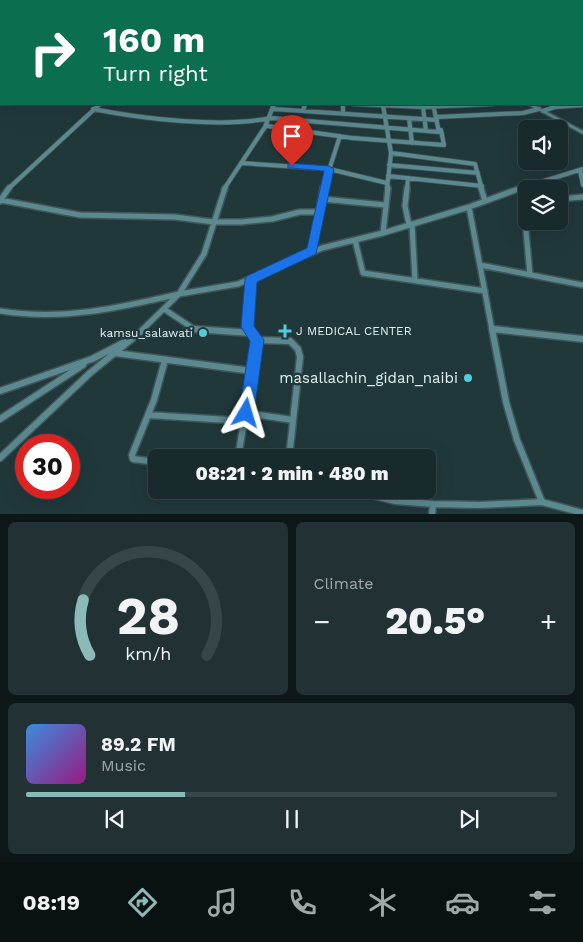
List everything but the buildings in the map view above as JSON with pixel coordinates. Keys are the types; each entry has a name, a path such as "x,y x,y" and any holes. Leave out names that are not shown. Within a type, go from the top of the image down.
{"street":[{"path":"99,105 8,189 0,201 80,215 175,218 213,222 241,222 272,219 300,212 318,212"},
{"path":"304,111 305,105"},
{"path":"342,105 343,114"},
{"path":"266,126 340,136 389,141 444,146 434,105 422,107 383,105 384,117 386,129 389,141 391,153 383,233"},
{"path":"531,105 583,133"},
{"path":"0,458 180,294 202,260 224,191 240,163 271,118 273,106 304,111 437,119 583,105"},
{"path":"422,107 426,131"},
{"path":"93,109 145,118 225,123 249,123 271,118 386,129 441,130"},
{"path":"410,118 412,143"},
{"path":"312,251 318,212 340,136"},
{"path":"391,153 471,163 477,166 485,201"},
{"path":"240,163 329,169 387,183"},
{"path":"389,165 478,173"},
{"path":"424,168 424,180"},
{"path":"0,311 26,317 63,318 238,284 312,251 411,225 582,169 583,185"},
{"path":"388,176 482,186"},
{"path":"408,178 405,206 411,225 415,280"},
{"path":"568,198 583,197"},
{"path":"322,199 385,205"},
{"path":"469,207 506,402 517,440 542,502"},
{"path":"526,230 530,275"},
{"path":"355,240 362,273 485,291"},
{"path":"480,265 583,285"},
{"path":"240,449 257,340 248,327 251,279"},
{"path":"164,309 194,329 252,333"},
{"path":"493,329 583,339"},
{"path":"0,419 92,359 136,336"},
{"path":"257,340 289,340 298,347 300,357 290,449"},
{"path":"115,353 252,371"},
{"path":"0,391 92,359"},
{"path":"148,462 133,459 132,455 148,415 164,360"},
{"path":"148,415 293,420"},
{"path":"387,499 433,504 480,505 527,501 542,502 583,513"},
{"path":"432,514 433,504"}],"place":[{"name":"J MEDICAL CENTER","path":"285,331"},
{"name":"kamsu_salawati","path":"203,333"},
{"name":"masallachin_gidan_naibi","path":"468,378"}],"route":[{"path":"246,413 257,340 248,327 251,279 262,276 312,251 318,212 329,169 292,166"}]}
